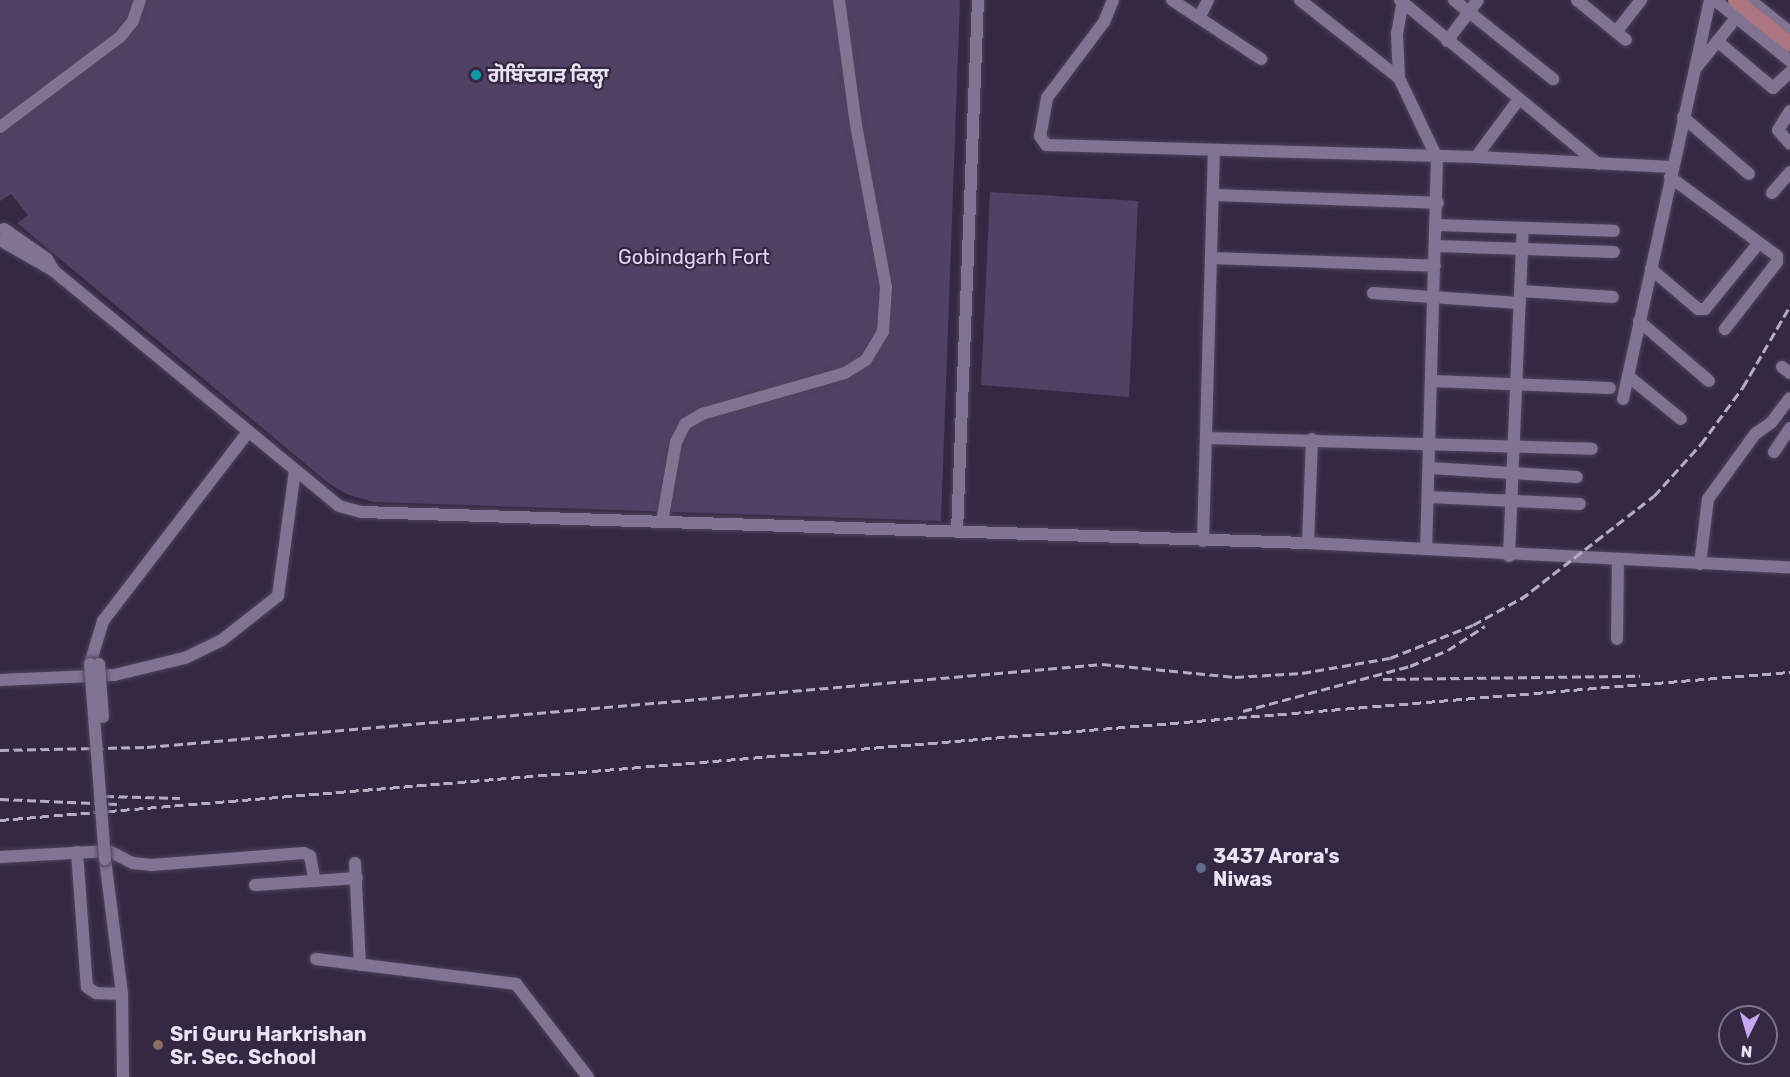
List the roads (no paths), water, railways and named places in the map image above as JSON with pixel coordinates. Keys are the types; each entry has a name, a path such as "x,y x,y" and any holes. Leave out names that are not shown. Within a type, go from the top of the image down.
{"main road":[{"path":"1734,0 1790,44"}],"street":[{"path":"0,127 120,37 133,21 140,0"},
{"path":"662,522 676,442 684,424 702,414 845,373 866,360 883,332 886,287 855,114 839,0"},
{"path":"957,532 978,0"},
{"path":"1113,0 1104,22 1047,98 1041,122 1042,142 1051,146 1214,152 1476,157 1598,164 1671,172 1758,244 1774,254 1777,262 1725,329"},
{"path":"1172,0 1261,59"},
{"path":"1199,18 1208,0"},
{"path":"1300,0 1399,78"},
{"path":"1454,0 1553,79"},
{"path":"1447,41 1478,0"},
{"path":"1576,0 1621,36 1635,2"},
{"path":"1623,399 1683,117 1713,0 1790,61"},
{"path":"1750,0 1790,32"},
{"path":"1402,1 1397,33 1399,78 1437,158 1433,381 1426,548"},
{"path":"1402,1 1447,41 1598,164"},
{"path":"1694,70 1731,24"},
{"path":"1717,41 1773,88 1790,72"},
{"path":"1476,157 1519,99"},
{"path":"1790,111 1778,130 1790,144"},
{"path":"1683,117 1749,174"},
{"path":"1203,541 1214,152"},
{"path":"1772,193 1790,172"},
{"path":"1213,195 1438,202"},
{"path":"1437,225 1614,231"},
{"path":"1509,556 1523,228"},
{"path":"1,230 46,259 54,271 247,433 339,506 362,512 1308,543 1426,548 1509,556 1790,567"},
{"path":"1651,269 1698,309 1705,309 1758,244"},
{"path":"1436,246 1614,252"},
{"path":"1211,258 1436,266"},
{"path":"1373,293 1435,296 1613,297"},
{"path":"1640,321 1710,381"},
{"path":"1628,376 1681,419"},
{"path":"1433,381 1610,388"},
{"path":"1700,564 1708,499 1755,434 1771,423 1790,398"},
{"path":"1774,452 1790,428"},
{"path":"123,1077 122,994 108,862 95,661 103,621 247,433"},
{"path":"1207,438 1515,444 1592,449"},
{"path":"1308,543 1312,439"},
{"path":"1430,468 1577,477"},
{"path":"0,680 114,675 185,658 222,640 278,596 295,471"},
{"path":"1428,496 1580,504"},
{"path":"1617,639 1618,560"},
{"path":"0,857 109,851 133,862 151,865 304,853 310,856 315,881"},
{"path":"77,852 87,987 96,993 122,994"},
{"path":"355,863 360,965"},
{"path":"255,885 357,878"},
{"path":"316,959 516,984 588,1077"}],"railway":[{"path":"1521,599 1654,496 1701,444 1743,387 1790,306"},
{"path":"0,750 147,747 1102,664 1235,677 1302,673 1390,658 1473,625 1527,595"},
{"path":"1243,711 1410,666 1448,650 1485,626"},
{"path":"0,820 1790,672"},
{"path":"1383,679 1640,676"},
{"path":"105,796 180,798"},
{"path":"0,799 117,804"}],"place":[{"name":"ਗੋਬਿੰਦਗੜ ਕਿਲ੍ਹਾ","path":"476,75"},
{"name":"3437 Arora's Niwas","path":"1201,868"},
{"name":"Sri Guru Harkrishan Sr. Sec. School","path":"158,1045"}],"park label":[{"name":"Gobindgarh Fort","path":"694,257"}]}
